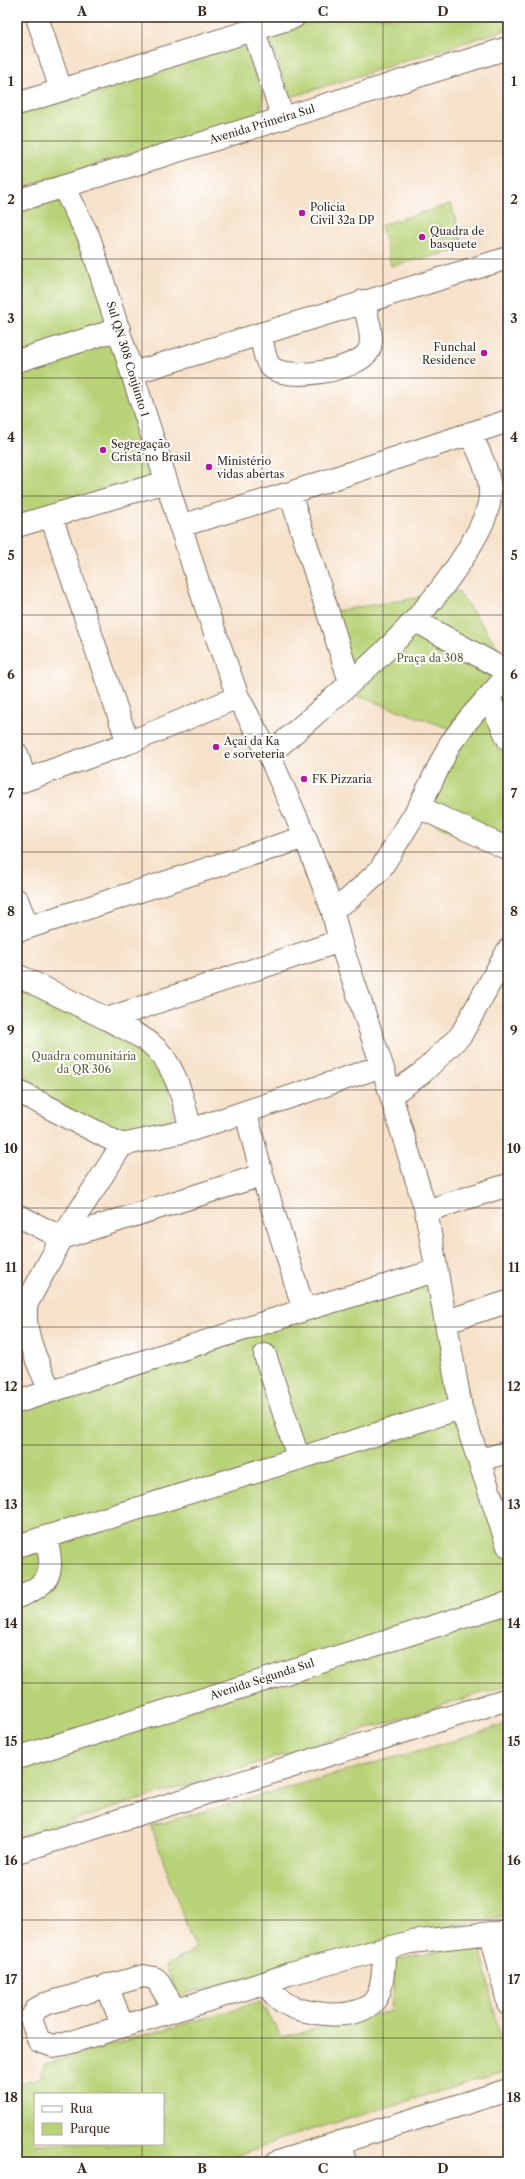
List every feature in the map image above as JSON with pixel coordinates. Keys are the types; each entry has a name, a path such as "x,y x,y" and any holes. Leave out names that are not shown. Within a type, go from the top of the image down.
{"street":[{"path":"37,17 61,90"},
{"path":"17,104 294,17"},
{"path":"253,29 283,118"},
{"name":"Avenida Primeira Sul","path":"17,201 508,48"},
{"name":"Sul QN 308 Conjunto 1","path":"72,185 133,373 180,526 238,697 269,755 305,837 332,909 340,941 382,1066 426,1211 460,1408 480,1460 508,1546"},
{"path":"133,373 363,301 508,258"},
{"path":"260,334 269,364 274,369 300,375 344,365 366,355 371,346 363,301"},
{"path":"17,361 119,329"},
{"path":"180,526 290,493 508,421"},
{"path":"269,755 416,621 460,564 484,519 489,502 488,480 483,459 470,433"},
{"path":"17,526 166,482"},
{"path":"290,493 350,682"},
{"path":"51,516 128,743"},
{"path":"416,621 508,672"},
{"path":"332,909 349,899 380,870 419,807 450,744 468,720 508,675"},
{"path":"17,754 21,781 128,743 238,697"},
{"path":"489,698 508,739"},
{"path":"419,807 508,848"},
{"path":"17,900 22,929 305,837"},
{"path":"107,1019 340,941"},
{"path":"391,1095 422,1073 461,1035 508,950"},
{"path":"17,975 107,1019 150,1043 162,1054 171,1068 180,1090 192,1130"},
{"path":"17,1091 122,1145 192,1130 382,1066"},
{"path":"246,1113 262,1175 304,1310"},
{"path":"50,1391 36,1357 25,1313 32,1292 62,1238 122,1145"},
{"path":"17,1215 62,1238 262,1175"},
{"path":"426,1211 508,1185"},
{"path":"17,1402 304,1310 436,1271"},
{"path":"446,1321 508,1302"},
{"path":"265,1355 298,1457"},
{"path":"17,1546 298,1457 460,1408"},
{"path":"480,1460 508,1452"},
{"path":"17,1597 38,1588 46,1579 51,1565 50,1553 45,1537"},
{"name":"Avenida Segunda Sul","path":"17,1758 508,1603"},
{"path":"17,1852 508,1699"},
{"path":"174,2010 154,1978 143,1976 57,2000 36,2010 31,2019 35,2034 39,2041 53,2046 77,2041 122,2025 174,2010 264,1983 289,1974 411,1942 500,1933 508,2003"},
{"path":"264,1983 282,2002 292,2007 325,2015 350,2013 366,2008 379,1994 385,1949"},
{"path":"107,1985 122,2025"},
{"path":"277,2162 342,2152 508,2090"}],"green space":[{"path":"315,17 508,17 508,29 291,97 267,32"},
{"path":"235,45 246,48 263,96 261,113 17,189 17,113"},
{"path":"74,183 163,480 17,526 17,200"},
{"name":"Quadra de basquete","path":"451,204 464,249 391,266 381,225"},
{"name":"Praça da 308","path":"458,591 508,661 508,859 425,819 454,730 346,692 323,613"},
{"name":"Quadra comunitária da QR 306","path":"17,980 108,1021 158,1061 171,1097 172,1120 114,1133 17,1081"},
{"path":"435,1271 508,1546 508,1603 17,1758 17,1402"},
{"path":"508,1610 508,1685 17,1838 17,1765"},
{"path":"508,1722 508,1915 394,1939 177,1996 166,1966 195,1949 151,1826 474,1735"},
{"path":"480,1944 507,2071 278,2140 256,2150 215,2162 17,2162 17,2084 40,2078 44,2064 260,2002 282,2037 391,2011 395,1960"}],"place":[{"name":"Policia Civil 32a DP","path":"302,213"},
{"name":"Quadra de basquete","path":"422,237"},
{"name":"Funchal Residence","path":"484,353"},
{"name":"Segregação Cristã no Brasil","path":"103,450"},
{"name":"Ministério vidas abertas","path":"209,467"},
{"name":"Açai da Ka e sorveteria","path":"216,747"},
{"name":"FK Pizzaria","path":"304,779"}]}
